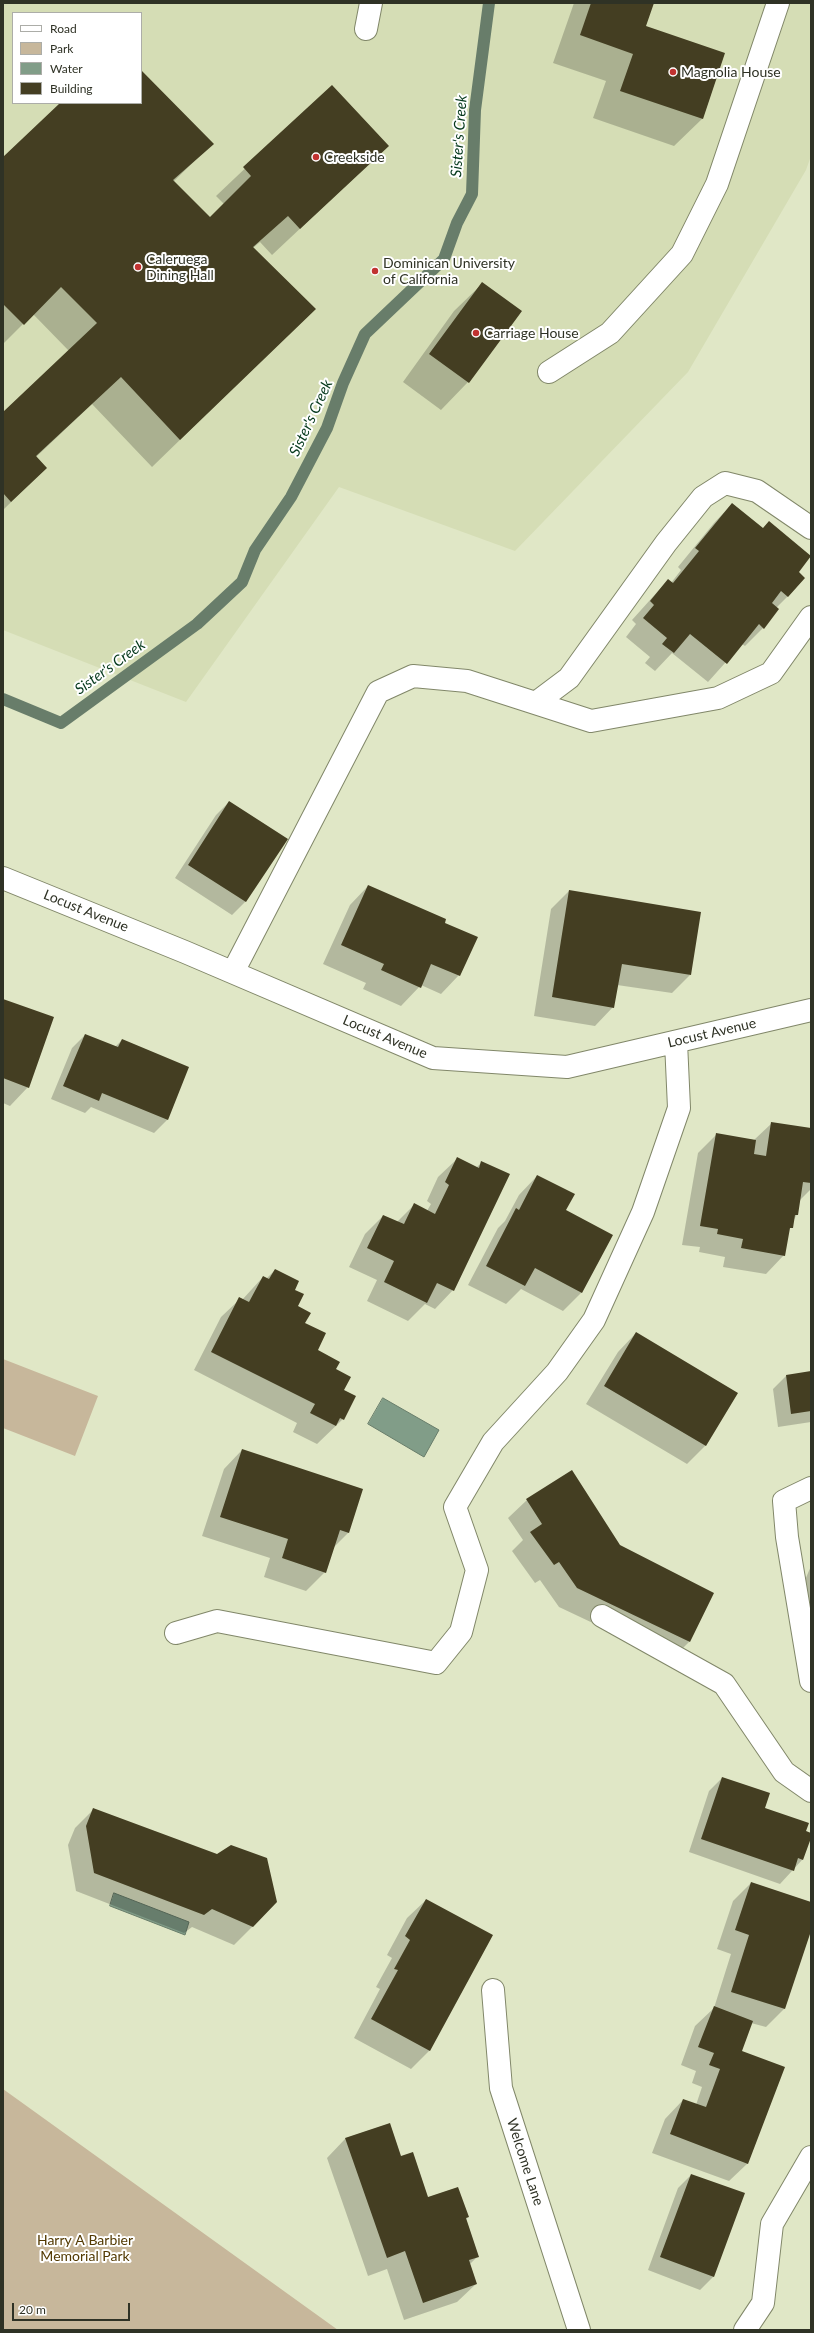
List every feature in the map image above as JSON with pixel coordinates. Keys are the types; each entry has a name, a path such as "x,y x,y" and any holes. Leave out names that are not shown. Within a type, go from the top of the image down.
{"street":[{"path":"366,29 371,3"},
{"path":"549,372 610,333 682,254 717,184 778,3"},
{"path":"537,702 568,678 703,497 725,483 758,491 811,528"},
{"path":"233,972 378,692 413,676 467,681 537,702 591,721 718,698 771,673 811,617"},
{"name":"Locust Avenue","path":"3,878 233,972 434,1058 566,1067 811,1010"},
{"path":"176,1633 217,1621 436,1663 461,1632 477,1570 455,1507 493,1442 557,1372 594,1320 643,1212 679,1108 676,1042"},
{"path":"811,1488 784,1501 787,1537 811,1681"},
{"path":"602,1616 724,1684 784,1772 811,1791"},
{"name":"Welcome Lane","path":"493,1990 501,2088 579,2330"},
{"path":"745,2330 763,2303 772,2224 811,2157"}],"shaded area":[{"name":"Dominican University of California","path":"3,3 811,3 811,156 806,170 688,372 515,551 339,487 186,702 3,630"}],"green space":[{"path":"3,1359 98,1396 75,1456 3,1428"},
{"name":"Harry A Barbier Memorial Park","path":"3,2089 338,2330 3,2330"}],"water":[{"path":"383,1398 439,1430 424,1457 368,1424"},
{"path":"114,1893 189,1922 185,1935 110,1906"}],"building":[{"name":"Magnolia House","path":"591,3 654,3 646,26 725,53 703,119 620,91 633,54 580,35"},
{"name":"Caleruega Dining Hall","path":"142,71 214,144 173,180 210,217 251,176 243,167 332,85 389,146 300,229 288,216 253,247 316,309 180,440 121,377 36,456 47,468 11,502 3,493 3,412 97,323 61,287 24,325 3,304 3,157 59,104 142,104"},
{"name":"Carriage House","path":"482,282 522,311 469,383 429,354"},
{"path":"732,503 763,528 769,521 811,556 799,572 805,578 788,597 781,591 772,603 779,609 764,629 759,624 727,664 690,634 674,653 662,644 667,638 643,618 654,605 650,601 668,579 673,583 699,551 695,548"},
{"path":"229,801 288,839 246,902 188,865"},
{"path":"368,885 446,919 445,923 478,937 460,976 431,964 421,988 381,970 384,964 341,945"},
{"path":"569,890 701,912 691,975 622,964 614,1008 552,997"},
{"path":"3,999 54,1017 29,1088 3,1078"},
{"path":"85,1034 118,1047 122,1039 189,1067 168,1120 102,1093 99,1101 63,1086"},
{"path":"771,1122 811,1128 811,1183 803,1182 798,1215 795,1215 793,1228 790,1228 785,1256 741,1248 743,1239 717,1234 718,1229 700,1226 716,1133 756,1140 754,1154 766,1156"},
{"path":"457,1157 479,1168 481,1161 510,1174 454,1291 437,1283 427,1303 384,1282 394,1261 367,1248 383,1215 404,1224 414,1203 435,1214 449,1185 445,1182"},
{"path":"537,1175 575,1194 566,1210 613,1235 582,1293 535,1268 525,1286 486,1266 516,1208 519,1210"},
{"path":"275,1269 299,1281 295,1290 304,1294 298,1306 311,1313 305,1323 326,1333 318,1350 340,1362 336,1369 351,1377 344,1390 356,1396 344,1420 340,1418 336,1426 310,1413 315,1404 211,1352 239,1297 249,1302 263,1276 269,1279"},
{"path":"636,1332 738,1393 706,1446 604,1386"},
{"path":"811,1371 811,1411 791,1414 786,1375"},
{"path":"242,1449 363,1489 349,1533 340,1530 326,1573 282,1558 288,1539 220,1517"},
{"path":"572,1470 620,1545 714,1593 690,1642 577,1588 559,1562 554,1565 530,1532 542,1524 526,1499"},
{"path":"722,1777 770,1793 765,1808 809,1823 806,1831 811,1833 811,1838 803,1860 798,1858 794,1871 701,1839"},
{"path":"93,1808 217,1854 231,1845 267,1858 277,1902 253,1927 212,1909 204,1915 94,1873 86,1826"},
{"path":"751,1882 811,1902 811,1931 785,2009 731,1992 749,1935 735,1930"},
{"path":"426,1899 493,1935 430,2051 371,2019 398,1970 394,1969 410,1940 405,1936"},
{"path":"714,2006 753,2021 742,2051 785,2067 748,2164 670,2134 683,2099 706,2107 720,2069 709,2065 714,2053 698,2047"},
{"path":"390,2123 401,2156 413,2152 428,2197 458,2187 469,2217 466,2218 479,2257 469,2260 477,2284 423,2303 405,2251 387,2258 345,2138"},
{"path":"691,2174 745,2193 714,2277 660,2257"}],"waterway":[{"name":"Sister's Creek","path":"3,699 61,723 197,624 242,582 255,550 291,497 327,428 343,383 365,334 444,259 457,223 472,194 475,110 489,3"}],"place":[{"name":"Magnolia House","path":"673,72"},
{"name":"Creekside","path":"316,157"},
{"name":"Caleruega Dining Hall","path":"138,267"},
{"name":"Dominican University of California","path":"375,271"},
{"name":"Carriage House","path":"476,333"}]}
